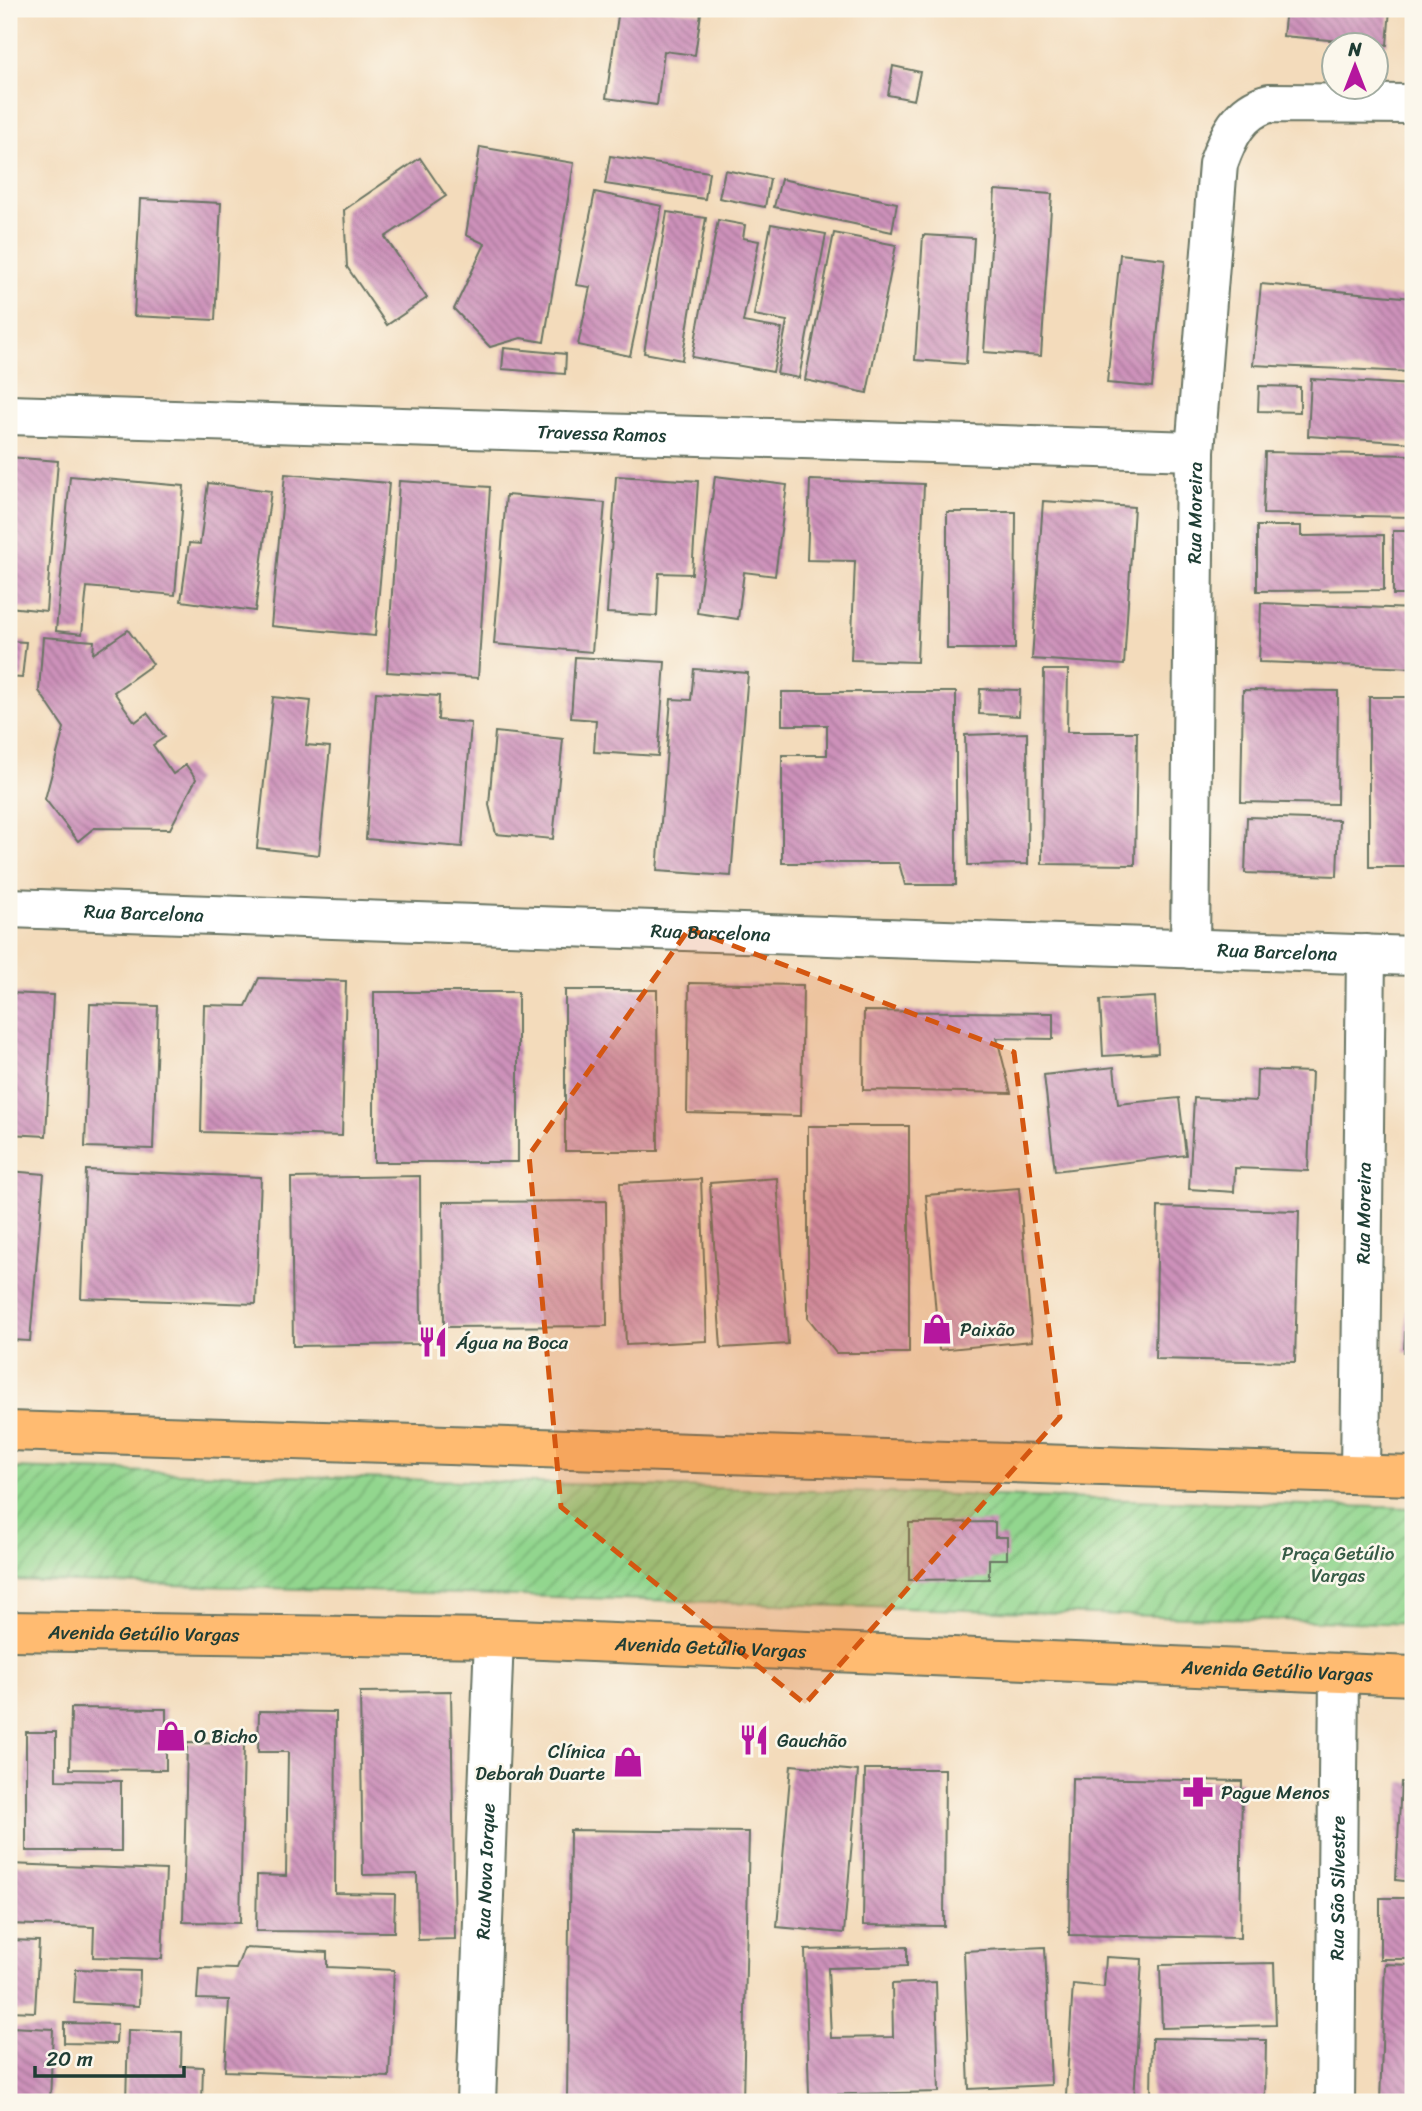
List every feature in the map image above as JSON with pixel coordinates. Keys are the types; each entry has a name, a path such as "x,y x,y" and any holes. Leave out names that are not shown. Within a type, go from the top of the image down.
{"main road":[{"path":"9,1431 1413,1476"},
{"name":"Avenida Getúlio Vargas","path":"9,1631 494,1639 1413,1676"}],"street":[{"name":"Rua Moreira","path":"1190,949 1195,451 1218,164 1227,141 1241,118 1254,107 1269,103 1413,104"},
{"name":"Travessa Ramos","path":"9,415 1195,451"},
{"name":"Rua Barcelona","path":"9,908 1413,956"},
{"name":"Rua Moreira","path":"1360,1474 1366,954"},
{"name":"Rua Nova Iorque","path":"476,2102 494,1639"},
{"name":"Rua São Silvestre","path":"1335,2102 1339,1673"}],"highlighted area":[{"path":"689,929 1014,1052 1060,1417 805,1704 561,1507 529,1155"}],"green space":[{"name":"Praça Getúlio Vargas","path":"9,1468 1413,1508 1413,1624 9,1580"}],"building":[{"path":"619,9 668,9 701,13 695,55 664,51 657,105 606,98"},
{"path":"1286,9 1390,9 1388,32 1320,32 1320,39 1283,36"},
{"path":"893,66 920,72 914,100 888,95"},
{"path":"480,147 574,163 544,342 521,338 490,347 454,309 485,244 466,235"},
{"path":"610,156 709,172 705,199 605,184"},
{"path":"420,158 446,196 385,237 427,298 387,325 347,267 344,210"},
{"path":"725,170 770,179 765,207 719,198"},
{"path":"781,179 897,203 892,232 774,207"},
{"path":"995,190 1052,194 1041,356 984,352"},
{"path":"595,192 662,206 630,356 578,345 590,287 576,285"},
{"path":"140,199 221,203 215,320 134,316"},
{"path":"667,212 706,218 682,360 644,353"},
{"path":"718,220 745,225 743,238 759,241 743,322 782,329 773,372 692,357"},
{"path":"771,224 826,234 799,378 777,374 787,321 754,315"},
{"path":"834,233 896,245 867,393 805,380"},
{"path":"923,235 974,238 966,364 915,360"},
{"path":"1120,254 1165,259 1152,387 1107,383"},
{"path":"1261,284 1413,298 1410,372 1253,365"},
{"path":"504,348 566,354 565,374 502,369"},
{"path":"1311,379 1413,385 1413,443 1308,436"},
{"path":"1259,386 1300,387 1300,412 1258,411"},
{"path":"1265,452 1413,455 1413,517 1263,514"},
{"path":"9,457 58,461 46,611 9,607"},
{"path":"285,474 389,483 375,636 271,626"},
{"path":"70,476 184,486 175,595 87,587 82,634 56,631"},
{"path":"616,476 698,481 692,574 659,573 657,616 607,613"},
{"path":"715,476 787,485 775,576 744,572 738,619 697,613"},
{"path":"810,480 924,484 917,662 851,660 855,561 807,560"},
{"path":"399,481 490,487 478,678 387,672"},
{"path":"208,483 271,491 255,611 181,601 189,543 200,544"},
{"path":"506,495 605,503 592,652 494,644"},
{"path":"1043,501 1134,507 1124,665 1032,659"},
{"path":"947,512 1016,512 1015,649 947,649"},
{"path":"1257,526 1301,526 1301,536 1384,535 1384,590 1257,591"},
{"path":"1393,531 1413,531 1413,595 1393,595"},
{"path":"1261,603 1413,609 1413,668 1259,662"},
{"path":"128,630 153,664 114,692 135,722 147,713 165,737 153,745 173,774 186,765 196,779 170,829 94,828 78,841 45,799 64,728 39,691 43,637 94,641 93,654"},
{"path":"9,641 26,642 22,678 9,677"},
{"path":"575,657 665,662 658,756 594,752 596,720 571,718"},
{"path":"694,669 748,673 731,876 657,871 671,699 691,700"},
{"path":"1044,670 1068,670 1067,732 1137,732 1135,865 1042,864"},
{"path":"980,689 1020,690 1019,716 979,714"},
{"path":"1243,690 1338,691 1337,804 1241,802"},
{"path":"376,692 439,696 438,720 471,723 462,847 366,839"},
{"path":"782,692 956,692 956,885 905,885 899,863 782,863 782,755 827,755 827,725 782,725"},
{"path":"273,697 311,701 306,745 330,747 319,855 257,848"},
{"path":"1369,697 1413,697 1413,867 1369,867"},
{"path":"495,732 563,739 553,839 496,834 489,805"},
{"path":"1027,733 1028,864 968,865 965,735"},
{"path":"1247,817 1339,820 1337,876 1245,873"},
{"path":"259,978 346,981 342,1136 201,1132 204,1005 246,1006"},
{"path":"689,983 803,985 801,1116 687,1113"},
{"path":"565,990 657,990 658,1151 565,1151"},
{"path":"374,992 518,992 518,1162 374,1162"},
{"path":"9,993 53,995 46,1136 9,1134"},
{"path":"1155,997 1158,1053 1103,1056 1100,1000"},
{"path":"90,1004 158,1006 153,1149 85,1147"},
{"path":"864,1011 1053,1013 1053,1039 997,1038 1011,1093 863,1090"},
{"path":"1114,1067 1118,1104 1179,1098 1186,1155 1055,1171 1044,1075"},
{"path":"1257,1070 1312,1072 1308,1171 1235,1168 1234,1192 1189,1189 1194,1098 1256,1101"},
{"path":"808,1126 909,1126 909,1353 836,1353 808,1318"},
{"path":"86,1170 261,1177 256,1304 81,1298"},
{"path":"9,1171 44,1174 30,1341 9,1340"},
{"path":"420,1176 421,1344 293,1346 291,1178"},
{"path":"777,1178 788,1344 721,1348 710,1183"},
{"path":"701,1179 707,1341 626,1345 620,1183"},
{"path":"1019,1188 1032,1341 939,1350 926,1195"},
{"path":"606,1201 607,1326 444,1327 443,1202"},
{"path":"1158,1207 1299,1211 1295,1362 1155,1359"},
{"path":"1413,1238 1413,1353 1404,1352"},
{"path":"995,1522 995,1537 1007,1537 1007,1559 989,1559 989,1579 909,1580 909,1523"},
{"path":"451,1691 455,1939 418,1940 417,1874 363,1875 360,1692"},
{"path":"71,1708 166,1709 166,1770 70,1769"},
{"path":"259,1711 336,1712 335,1893 395,1894 394,1932 256,1931 257,1875 286,1876 288,1752 258,1752"},
{"path":"26,1732 56,1732 56,1780 121,1781 121,1851 26,1851"},
{"path":"187,1743 244,1744 240,1923 183,1922"},
{"path":"791,1765 858,1771 844,1933 777,1927"},
{"path":"865,1769 945,1769 944,1926 863,1925"},
{"path":"1072,1778 1242,1781 1240,1938 1069,1935"},
{"path":"1401,1782 1413,1782 1413,1882 1396,1880"},
{"path":"570,1830 749,1832 743,2102 567,2102"},
{"path":"9,1864 166,1870 162,1959 93,1957 94,1927 9,1924"},
{"path":"1380,1898 1413,1898 1413,1959 1380,1959"},
{"path":"9,1940 39,1941 35,2012 9,2011"},
{"path":"907,1947 907,1966 828,1968 831,2038 893,2037 892,1984 936,1982 939,2092 809,2095 805,1950"},
{"path":"1045,1947 1051,2085 969,2089 964,1951"},
{"path":"244,1948 327,1952 327,1967 394,1970 389,2077 225,2071 229,2000 197,1999 199,1968 236,1969"},
{"path":"1106,1957 1142,1959 1134,2100 1066,2096 1073,1984 1104,1987"},
{"path":"1274,1963 1276,2025 1162,2028 1160,1965"},
{"path":"1385,1964 1413,1965 1413,2102 1380,2102"},
{"path":"76,1969 140,1971 139,2006 74,2003"},
{"path":"64,2023 117,2024 116,2044 64,2043"},
{"path":"9,2027 53,2029 50,2102 9,2102"},
{"path":"128,2030 182,2032 181,2066 203,2067 202,2102 126,2102"},
{"path":"1152,2038 1266,2040 1265,2099 1151,2097"}],"place":[{"name":"Paixão","path":"937,1329"},
{"name":"Água na Boca","path":"433,1342"},
{"name":"O Bicho","path":"171,1736"},
{"name":"Gauchão","path":"754,1740"},
{"name":"Clínica Deborah Duarte","path":"628,1762"},
{"name":"Pague Menos","path":"1198,1792"}]}
